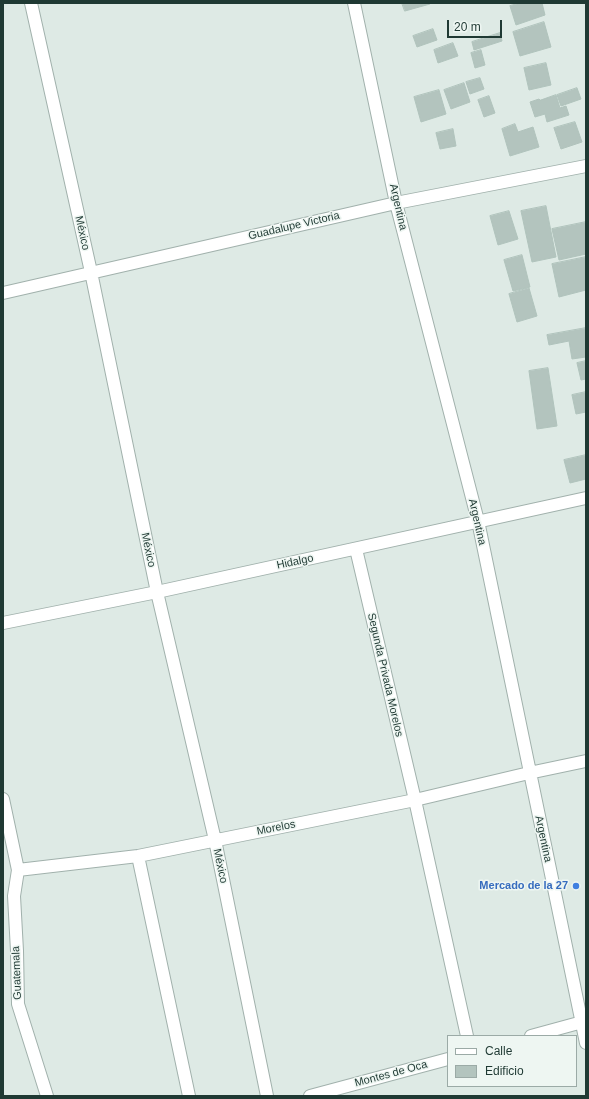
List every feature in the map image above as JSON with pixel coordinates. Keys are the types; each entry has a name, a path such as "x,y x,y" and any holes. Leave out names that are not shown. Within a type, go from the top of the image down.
{"street":[{"name":"México","path":"31,3 91,272 157,592 215,840 267,1096"},
{"name":"Argentina","path":"354,3 396,203 478,521 529,773 584,1021 586,1043"},
{"name":"Guadalupe Victoria","path":"3,293 396,203 586,166"},
{"name":"Hidalgo","path":"3,623 157,592 586,498"},
{"name":"Segunda Privada Morelos","path":"356,549 414,800"},
{"name":"Morelos","path":"18,870 138,856 414,800 586,761"},
{"path":"3,799 18,870"},
{"path":"414,800 467,1035"},
{"path":"138,856 189,1096"},
{"name":"Guatemala","path":"18,870 14,896 18,1004 47,1096"},
{"path":"535,1035 584,1021"},
{"name":"Montes de Oca","path":"310,1096 447,1059"}],"building":[{"path":"402,3 429,3 430,4 405,11"},
{"path":"520,3 542,3 545,15 516,25 510,6"},
{"path":"544,22 551,47 520,56 513,32"},
{"path":"433,29 437,40 417,47 413,36"},
{"path":"500,33 502,41 474,50 472,42"},
{"path":"453,43 458,56 438,63 434,50"},
{"path":"481,50 485,65 475,68 471,53"},
{"path":"546,63 551,85 529,90 524,68"},
{"path":"480,78 484,89 470,94 466,82"},
{"path":"464,83 470,102 451,109 444,90"},
{"path":"577,88 581,99 561,106 557,95"},
{"path":"439,90 446,114 421,122 414,97"},
{"path":"556,95 560,108 566,106 569,115 547,122 545,114 535,117 530,102"},
{"path":"489,96 495,113 484,117 478,100"},
{"path":"575,122 582,142 561,149 554,128"},
{"path":"515,124 518,132 533,127 539,147 510,156 502,129"},
{"path":"453,129 456,146 440,149 436,133"},
{"path":"546,206 556,257 532,262 521,211"},
{"path":"509,211 518,239 498,245 490,216"},
{"path":"586,222 586,254 559,260 552,229"},
{"path":"522,255 530,287 513,291 504,260"},
{"path":"586,257 586,290 559,297 552,264"},
{"path":"529,288 537,316 517,322 509,294"},
{"path":"586,328 586,357 572,359 569,341 549,345 547,335"},
{"path":"586,361 586,379 581,380 577,363"},
{"path":"548,368 557,426 537,429 529,371"},
{"path":"586,392 586,412 576,414 572,395"},
{"path":"586,455 586,479 570,483 564,460"}],"place":[{"name":"Mercado de la 27","path":"576,886"}]}
